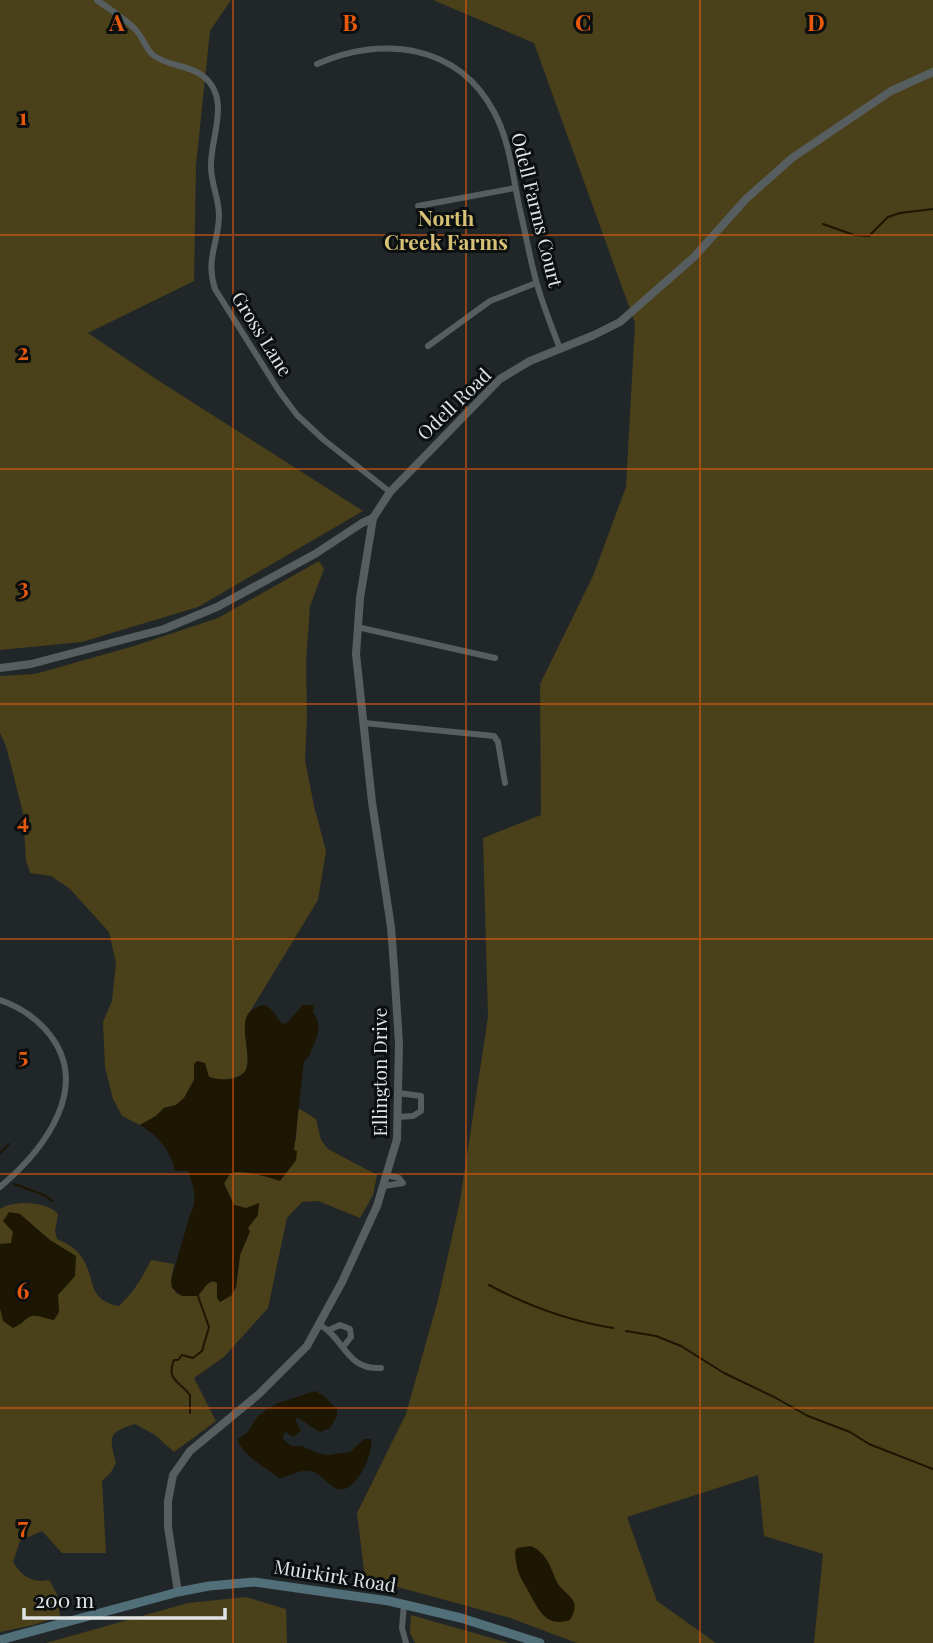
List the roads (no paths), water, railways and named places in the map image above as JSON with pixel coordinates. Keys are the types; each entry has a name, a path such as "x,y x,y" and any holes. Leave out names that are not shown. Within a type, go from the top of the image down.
{"main road":[{"name":"Muirkirk Road","path":"0,1640 178,1592 225,1584 269,1583 404,1604 461,1618 540,1643"}],"street":[{"name":"Gross Lane","path":"97,0 138,31 152,55 204,76 215,91 219,115 211,169 219,217 211,271 215,289 297,415 390,492"},
{"name":"Odell Farms Court","path":"317,64 352,51 384,48 426,54 450,65 474,85 494,111 505,139 537,283 560,349"},
{"name":"Odell Road","path":"0,667 31,664 71,654 143,635 188,619 288,570 373,518 390,492 500,379 530,361 611,327 694,257 746,199 798,153 891,91 933,72"},
{"path":"418,206 515,188"},
{"path":"428,346 490,301 537,283"},
{"name":"Ellington Drive","path":"178,1592 168,1527 169,1485 177,1466 307,1346 351,1264 384,1186 397,1139 399,1043 391,927 372,802 356,654 357,627 373,518"},
{"path":"357,627 495,658"},
{"path":"364,723 494,736 498,742 505,783"},
{"path":"0,1000 29,1013 52,1037 63,1058 66,1084 59,1113 36,1151 26,1164 0,1187"},
{"path":"397,1117 417,1115 422,1106 421,1096 398,1093"},
{"path":"384,1186 403,1184 399,1178 387,1175"},
{"path":"320,1325 329,1330 360,1365 382,1368"},
{"path":"329,1330 341,1325 350,1329 351,1337 342,1347"},
{"path":"404,1604 402,1628 406,1643"}],"waterway":[{"path":"823,224 854,235 869,236 888,217 933,209"},
{"path":"0,1153 9,1144"},
{"path":"14,1184 44,1195 52,1201"},
{"path":"489,1285 549,1312 613,1328"},
{"path":"190,1413 190,1395 175,1380 172,1367 174,1360 178,1360 182,1355 193,1358 202,1351 209,1327 198,1296"},
{"path":"626,1331 656,1336 681,1346 724,1373 808,1416 933,1469"}],"district":[{"name":"North Creek Farms","path":"446,231"}]}
